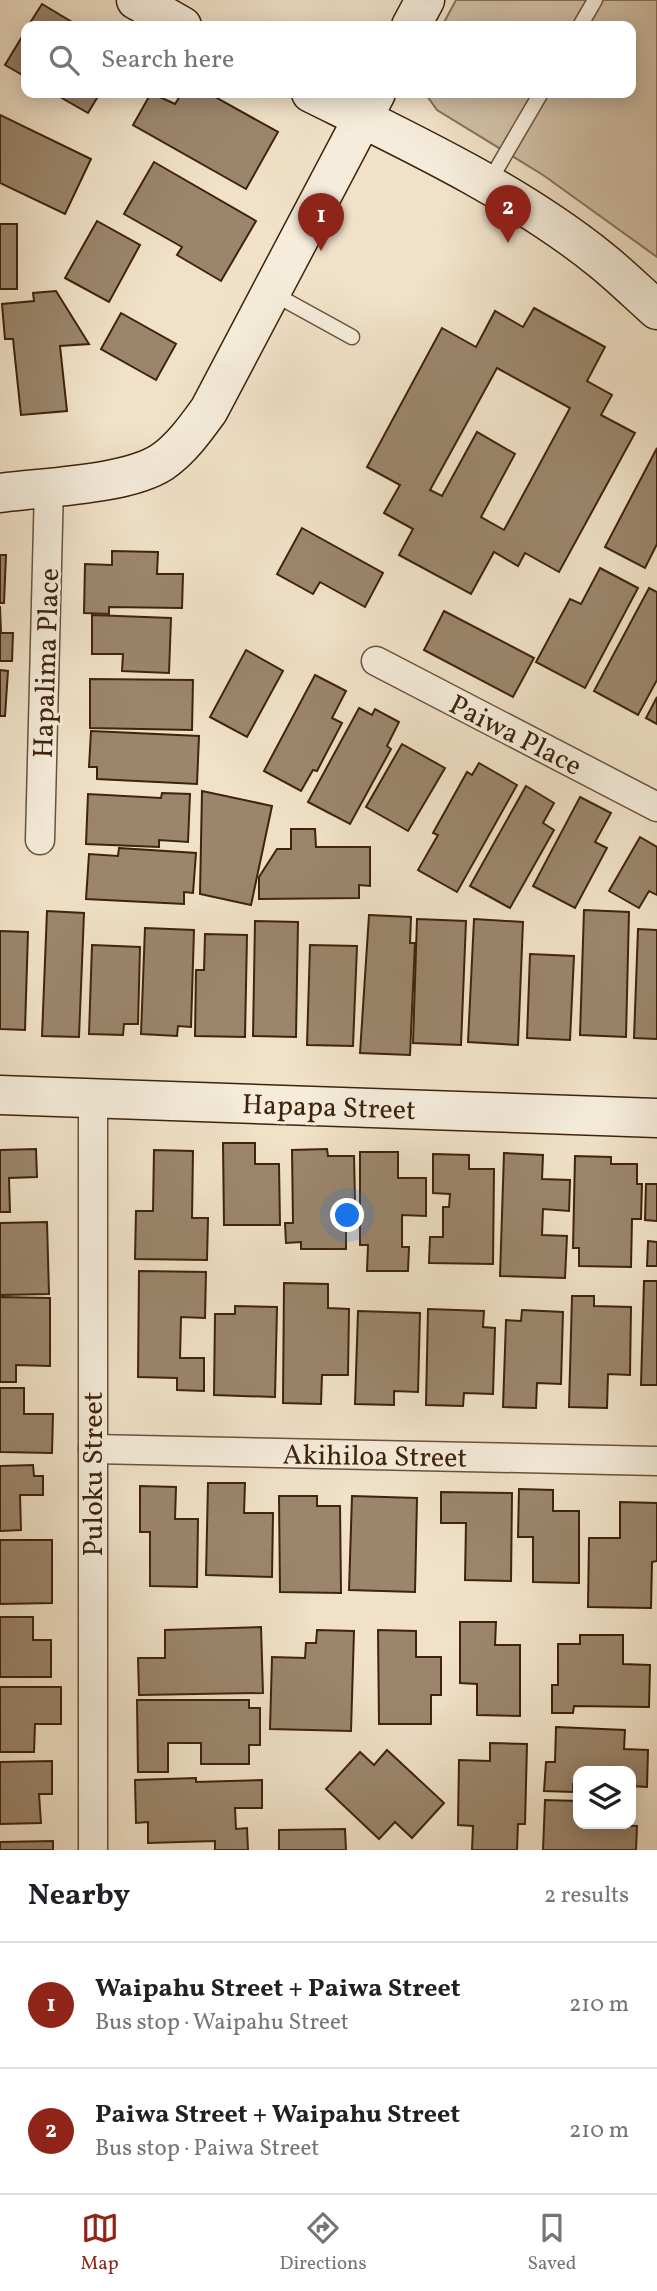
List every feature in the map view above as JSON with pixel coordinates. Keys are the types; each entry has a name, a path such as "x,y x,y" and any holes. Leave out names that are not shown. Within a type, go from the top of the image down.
{"street":[{"path":"136,0 173,21"},
{"path":"414,21 425,0"},
{"path":"334,98 370,106 487,186 581,245 657,310"},
{"path":"0,492 127,476 163,461 181,445 209,410 370,106"},
{"name":"Hapalima Place","path":"40,840 49,486"},
{"name":"Paiwa Place","path":"376,661 657,807"},
{"name":"Hapapa Street","path":"0,1095 657,1118"},
{"name":"Puloku Street","path":"93,1098 93,1850"},
{"name":"Akihiloa Street","path":"93,1449 657,1461"}],"lane":[{"path":"583,21 595,0"},
{"path":"487,186 538,98"},
{"path":"271,292 352,337"}],"shaded area":[{"path":"456,0 657,0 657,257 543,175 437,110 429,98 636,98 636,21 445,21"}],"building":[{"path":"42,4 70,21 31,21"},
{"path":"21,38 21,74 5,65"},
{"path":"62,98 97,98 88,113"},
{"path":"148,98 162,98 175,104 179,98 217,98 278,132 246,189 133,125"},
{"path":"0,115 91,159 65,214 0,183"},
{"path":"154,162 256,221 221,281 177,255 182,247 124,214"},
{"path":"97,221 140,245 109,302 65,278"},
{"path":"0,224 17,224 17,289 0,289"},
{"path":"56,291 89,344 60,346 67,411 21,415 13,339 5,339 2,304 34,301 33,293"},
{"path":"534,308 605,347 587,381 612,395 601,415 635,433 559,572 525,553 518,566 494,552 471,594 399,555 413,529 384,513 400,485 367,467 442,328 476,347 495,311 523,327","holes":["497,368 570,408 504,530 481,517 515,454 477,432 442,496 430,490"]},
{"path":"121,313 176,344 156,380 101,349"},
{"path":"657,448 657,544 645,568 605,547"},
{"path":"302,528 383,573 365,607 320,582 313,594 277,574"},
{"path":"112,551 158,552 157,574 183,574 182,608 109,607 109,614 84,613 85,564 112,565"},
{"path":"0,555 6,555 4,603 0,603"},
{"path":"600,568 638,588 585,688 536,662 570,599 581,604"},
{"path":"649,588 657,592 657,680 638,715 594,691"},
{"path":"0,606 1,633 13,633 12,661 0,661"},
{"path":"444,611 534,658 513,697 424,650"},
{"path":"92,615 171,618 169,673 122,671 123,654 92,654"},
{"path":"246,650 283,671 247,737 210,717"},
{"path":"0,670 8,671 5,716 0,716"},
{"path":"315,675 346,691 332,718 342,723 317,771 313,770 301,791 264,771"},
{"path":"90,679 193,680 192,730 90,728"},
{"path":"657,697 657,724 646,718"},
{"path":"359,708 372,715 375,709 399,722 387,746 391,749 350,824 308,802"},
{"path":"91,731 199,736 197,784 97,779 97,767 89,767"},
{"path":"402,744 445,768 408,831 366,807"},
{"path":"479,763 517,785 457,892 418,870 438,835 433,833 467,772 472,775"},
{"path":"526,786 554,803 543,823 554,830 510,908 470,886"},
{"path":"202,791 272,806 251,905 200,894"},
{"path":"162,793 190,794 188,842 159,840 159,847 86,844 88,794 161,798"},
{"path":"580,797 611,813 595,842 607,848 575,908 533,886"},
{"path":"291,829 315,829 316,847 370,847 370,886 359,885 359,898 259,899 259,877 277,849 291,849"},
{"path":"640,837 657,847 657,895 649,891 639,908 609,891"},
{"path":"119,848 196,853 193,893 184,892 184,904 86,899 89,854 118,856"},
{"path":"584,910 629,912 626,1037 580,1035"},
{"path":"47,911 84,913 79,1037 42,1036"},
{"path":"369,915 411,917 410,943 415,943 410,1055 360,1053"},
{"path":"417,919 466,921 461,1045 413,1043"},
{"path":"474,919 523,922 518,1045 468,1042"},
{"path":"255,921 298,922 296,1037 253,1036"},
{"path":"145,928 194,930 191,1027 178,1026 177,1036 141,1034"},
{"path":"638,929 657,930 657,1039 634,1038"},
{"path":"0,931 28,932 25,1030 0,1029"},
{"path":"205,934 247,935 245,1037 195,1036 196,970 204,970"},
{"path":"92,945 140,947 138,1024 124,1024 123,1035 89,1034"},
{"path":"310,945 357,946 353,1046 307,1045"},
{"path":"530,954 574,956 570,1040 527,1038"},
{"path":"223,1143 255,1143 255,1164 279,1164 280,1225 224,1225"},
{"path":"36,1149 37,1177 9,1178 10,1212 0,1212 0,1150"},
{"path":"327,1149 328,1156 354,1156 355,1201 346,1202 346,1249 301,1249 301,1242 286,1243 285,1223 293,1223 292,1150"},
{"path":"154,1150 193,1151 192,1218 208,1218 207,1260 135,1259 136,1211 153,1211"},
{"path":"360,1152 398,1152 398,1178 426,1178 426,1216 402,1215 402,1247 409,1247 408,1271 367,1271 368,1245 360,1245"},
{"path":"504,1153 543,1155 542,1179 570,1180 569,1211 543,1209 542,1235 567,1236 565,1278 500,1276"},
{"path":"433,1154 469,1155 469,1169 494,1169 493,1264 429,1263 430,1237 443,1237 443,1207 449,1207 450,1194 433,1193"},
{"path":"575,1156 611,1157 611,1164 637,1164 637,1184 642,1184 641,1219 632,1219 631,1267 579,1266 579,1248 573,1248"},
{"path":"646,1184 657,1184 657,1221 645,1220"},
{"path":"47,1222 49,1294 0,1295 0,1223"},
{"path":"648,1241 657,1242 657,1266 647,1266"},
{"path":"139,1271 206,1272 205,1318 181,1317 180,1358 204,1358 204,1391 177,1390 177,1378 138,1377"},
{"path":"644,1281 657,1281 657,1385 641,1385"},
{"path":"284,1283 328,1284 328,1308 349,1309 348,1375 322,1375 321,1404 283,1403"},
{"path":"572,1296 594,1296 594,1306 631,1307 630,1375 608,1374 607,1408 569,1407"},
{"path":"0,1297 50,1298 50,1366 16,1365 16,1382 0,1382"},
{"path":"235,1306 277,1307 275,1397 214,1395 215,1314 235,1314"},
{"path":"428,1309 484,1311 483,1327 495,1328 493,1394 464,1393 463,1406 426,1405"},
{"path":"522,1310 563,1312 561,1384 537,1383 536,1408 503,1407 506,1320 521,1321"},
{"path":"358,1311 420,1313 418,1392 394,1391 394,1405 355,1404"},
{"path":"0,1388 24,1388 24,1414 53,1414 52,1453 0,1452"},
{"path":"33,1465 34,1476 43,1476 43,1495 20,1495 21,1530 0,1531 0,1466"},
{"path":"208,1483 245,1483 244,1513 273,1513 272,1577 206,1575"},
{"path":"140,1486 176,1487 175,1519 198,1519 197,1587 150,1586 150,1532 140,1532"},
{"path":"519,1489 553,1490 553,1511 579,1511 579,1583 533,1582 533,1537 518,1537"},
{"path":"441,1492 512,1493 511,1581 465,1580 466,1523 441,1523"},
{"path":"279,1496 317,1496 317,1506 340,1506 341,1593 280,1592"},
{"path":"352,1496 417,1498 415,1592 349,1590"},
{"path":"620,1502 657,1503 657,1561 652,1562 651,1608 588,1607 589,1538 620,1538"},
{"path":"0,1540 52,1540 52,1603 0,1604"},
{"path":"0,1617 33,1617 33,1640 51,1640 51,1677 0,1677"},
{"path":"460,1622 496,1622 495,1645 520,1645 520,1716 477,1715 477,1684 460,1683"},
{"path":"261,1627 263,1693 139,1695 138,1658 165,1658 165,1630"},
{"path":"317,1630 354,1631 351,1731 270,1729 272,1657 305,1658 306,1643 316,1643"},
{"path":"378,1630 416,1631 416,1657 441,1657 441,1695 431,1695 431,1724 379,1724"},
{"path":"580,1635 623,1635 623,1664 650,1665 649,1707 574,1706 573,1713 552,1713 552,1685 558,1685 558,1644 580,1644"},
{"path":"0,1687 61,1687 61,1724 35,1724 34,1752 0,1752"},
{"path":"137,1700 249,1700 249,1708 260,1708 260,1745 249,1745 249,1764 201,1764 201,1743 168,1743 168,1772 138,1772"},
{"path":"556,1727 625,1730 624,1749 648,1750 647,1787 636,1786 636,1766 573,1766 573,1792 544,1791 546,1762 555,1762"},
{"path":"490,1743 527,1744 525,1824 518,1824 517,1850 472,1850 473,1826 458,1825 459,1760 490,1761"},
{"path":"387,1750 444,1803 412,1838 395,1822 379,1839 326,1789 360,1752 374,1765"},
{"path":"52,1761 52,1794 39,1794 41,1823 0,1824 0,1762"},
{"path":"196,1778 196,1782 262,1780 262,1808 235,1808 236,1829 247,1828 248,1850 215,1850 215,1841 148,1843 148,1822 136,1823 135,1780"},
{"path":"545,1800 573,1801 573,1829 636,1829 637,1826 636,1850 543,1850"},
{"path":"345,1829 346,1850 279,1850 279,1830"},
{"path":"53,1841 53,1850 0,1850 0,1842"}],"place":[{"name":"Paiwa Street + Waipahu Street","path":"508,243"},
{"name":"Waipahu Street + Paiwa Street","path":"321,251"}]}
